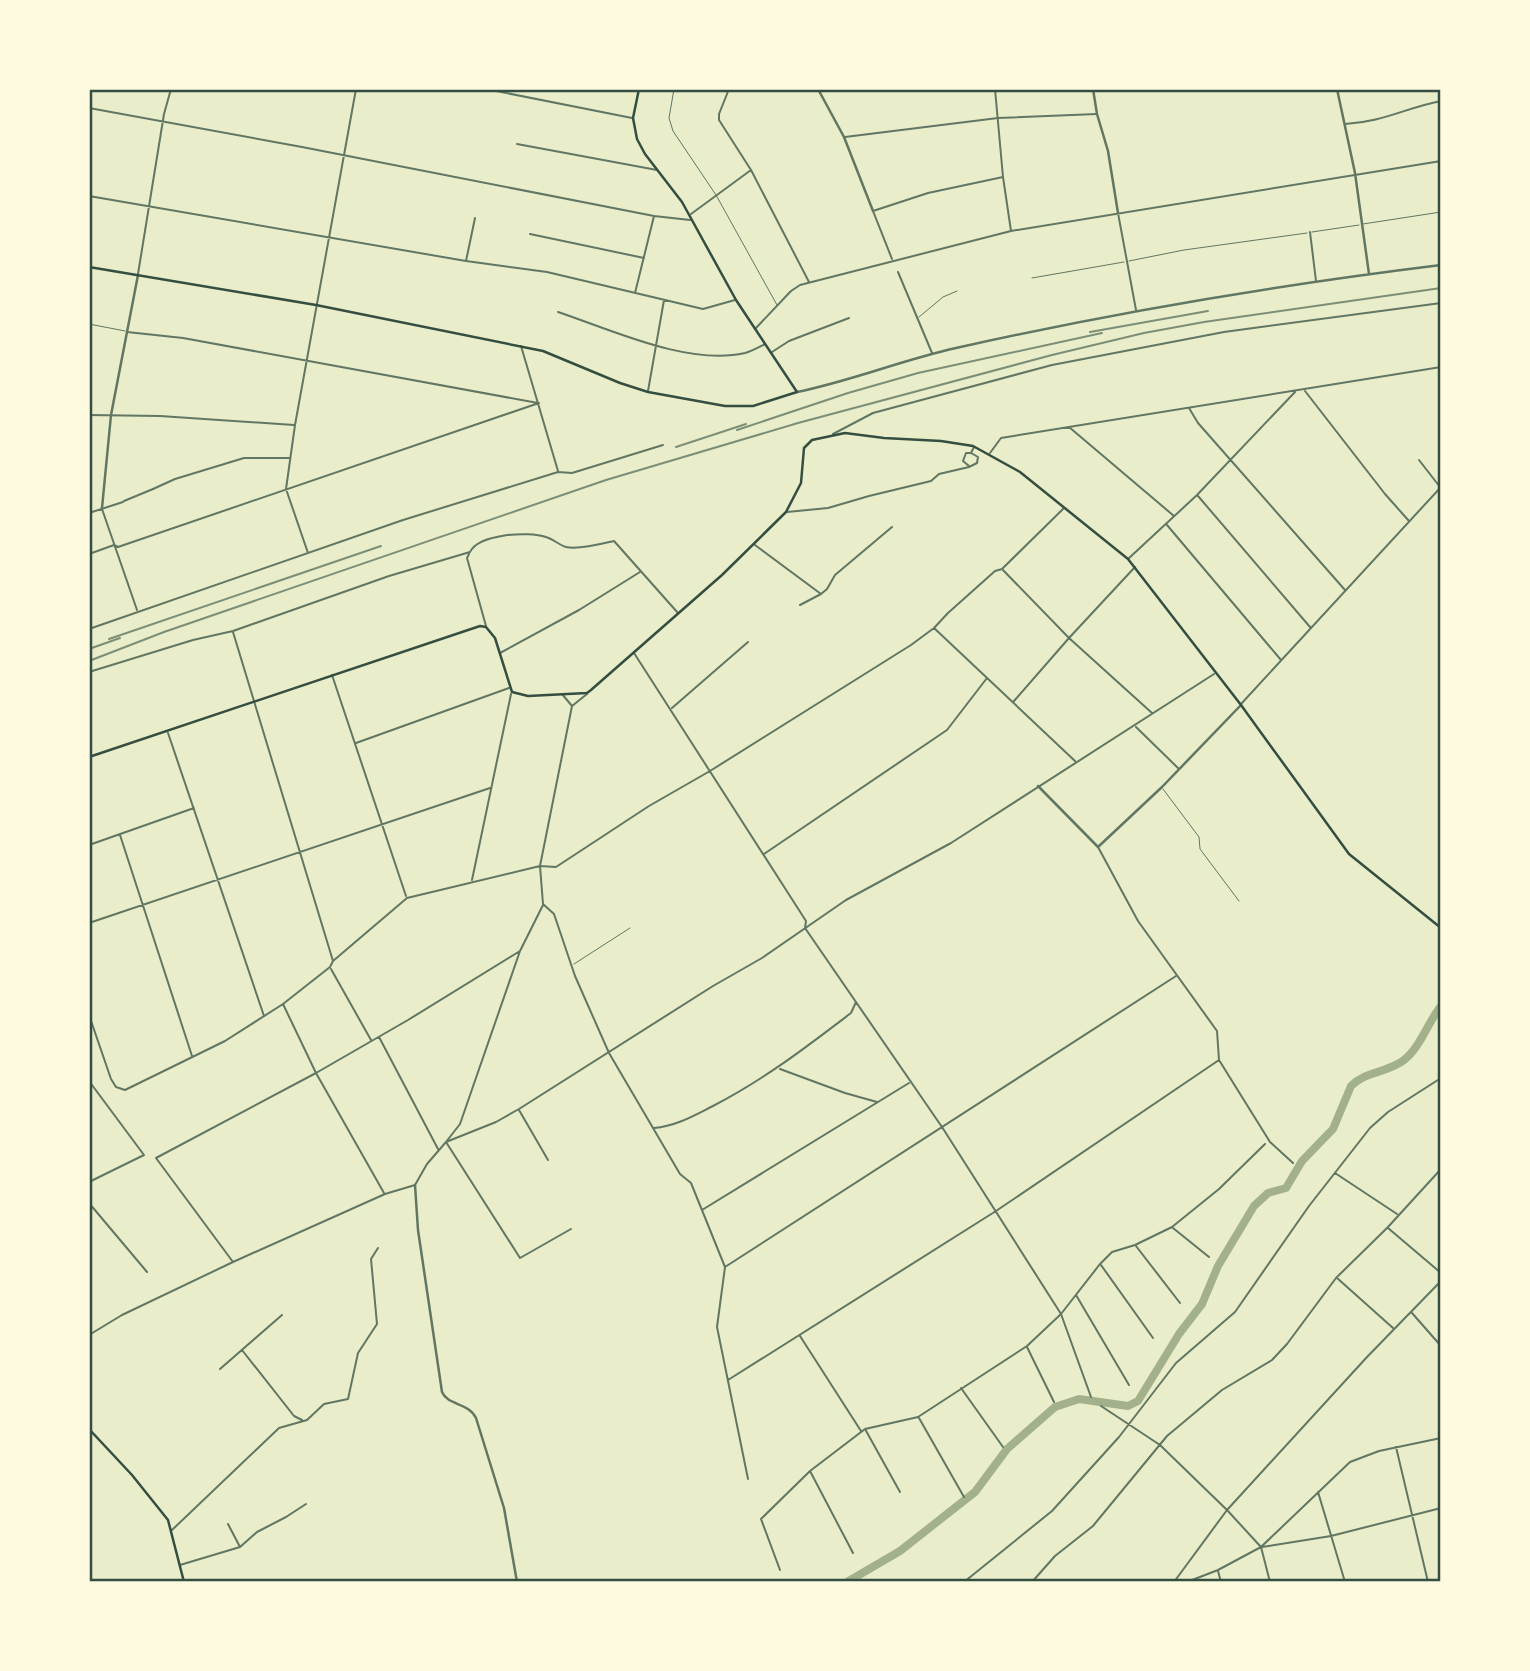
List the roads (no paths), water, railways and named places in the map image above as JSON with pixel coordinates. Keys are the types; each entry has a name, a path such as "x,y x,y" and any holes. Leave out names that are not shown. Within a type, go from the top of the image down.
{"main road":[{"path":"89,267 316,305 521,346 543,351 648,392 740,406 760,404 797,392 736,300 690,214 637,139 633,118 639,89"},
{"path":"89,757 471,628 486,627 495,638 510,690 528,696 587,694 755,545 786,512 802,484 806,445 812,440 833,434 941,441 975,446 990,453 1020,472 1128,559 1241,705 1349,854 1441,928"},
{"path":"89,1429 132,1475 168,1520 184,1582"}],"street":[{"path":"138,612 102,508 111,415 171,89"},
{"path":"309,554 286,489 306,360 356,89"},
{"path":"486,89 633,118"},
{"path":"729,89 719,120 751,170 809,283"},
{"path":"818,89 844,137 893,260"},
{"path":"995,89 1010,231"},
{"path":"1093,89 1108,151 1137,311"},
{"path":"1337,89 1355,173 1369,274"},
{"path":"1344,124 1370,122 1401,114 1415,106 1441,101"},
{"path":"89,108 686,222 693,219"},
{"path":"844,137 998,118 1097,114"},
{"path":"517,144 658,170"},
{"path":"754,329 791,291 809,283 1010,231 1441,160"},
{"path":"690,214 751,170"},
{"path":"873,211 928,193 1003,177"},
{"path":"89,196 466,261 547,272 704,309 736,300"},
{"path":"635,293 654,216"},
{"path":"466,261 475,218"},
{"path":"1310,232 1316,282"},
{"path":"530,234 644,258"},
{"path":"797,392 933,354 1137,311 1441,265"},
{"path":"898,272 933,354"},
{"path":"648,392 664,300"},
{"path":"833,434 873,412 1052,365 1224,332 1441,303"},
{"path":"558,312 657,345 695,353 732,355 765,344"},
{"path":"771,353 789,341 849,318"},
{"path":"127,332 183,338 539,403"},
{"path":"521,346 558,472"},
{"path":"990,453 1002,438 1441,367"},
{"path":"1304,390 1376,483 1410,521"},
{"path":"1128,559 1167,525 1296,392"},
{"path":"89,554 114,545 118,547 539,403"},
{"path":"1188,407 1198,423 1346,590"},
{"path":"89,415 171,416 295,425"},
{"path":"1069,426 1175,517"},
{"path":"89,629 403,520 558,472 572,473 663,445"},
{"path":"971,453 975,446"},
{"path":"786,512 828,508 930,481 939,474 971,466 978,460 977,455 966,453 963,461 971,466"},
{"path":"89,513 123,502 175,479 244,458 291,458"},
{"path":"1098,847 1162,788 1441,487 1419,460"},
{"path":"1197,495 1311,628"},
{"path":"89,1015 111,1079 116,1087 125,1090 225,1041 283,1004 330,967 333,961 407,898 540,866 556,867 649,806 710,771 934,628 976,587 995,571 1002,569 1064,508"},
{"path":"1167,525 1282,661"},
{"path":"800,605 827,589 835,575 892,527"},
{"path":"486,627 467,558 479,543 519,532 546,537 566,547 614,541 679,614"},
{"path":"755,545 821,594"},
{"path":"89,671 233,631 389,576 470,552"},
{"path":"1014,702 1135,567"},
{"path":"1002,569 1069,638 1153,714"},
{"path":"500,653 641,572"},
{"path":"934,628 1076,762"},
{"path":"233,631 333,961"},
{"path":"671,708 748,642"},
{"path":"634,653 806,921 805,928 942,1127 1061,1314 1091,1397"},
{"path":"332,674 407,898"},
{"path":"446,1142 496,1122 519,1109 762,958 846,900 951,843 1215,674"},
{"path":"763,855 947,730 987,678"},
{"path":"356,743 510,690"},
{"path":"471,881 510,690"},
{"path":"562,694 572,706"},
{"path":"517,1582 504,1508 476,1418 470,1409 449,1401 442,1392 418,1232 415,1185 426,1164 460,1124 520,951 543,904 540,866 572,706 587,694"},
{"path":"1135,726 1179,769"},
{"path":"168,732 264,1016"},
{"path":"1038,786 1098,847 1138,921 1217,1031 1219,1060 1270,1142 1293,1163"},
{"path":"89,923 490,788"},
{"path":"89,845 195,808"},
{"path":"120,835 192,1056"},
{"path":"543,904 554,914 609,1053 680,1174 691,1183 725,1267 717,1327 748,1479"},
{"path":"233,1262 156,1158 316,1073 520,951"},
{"path":"330,967 372,1041"},
{"path":"725,1267 1177,976"},
{"path":"653,1128 672,1126 779,1068 851,1013 857,1001"},
{"path":"283,1004 316,1073 385,1194"},
{"path":"379,1037 439,1150"},
{"path":"728,1380 996,1211 1219,1060"},
{"path":"779,1068 879,1103"},
{"path":"964,1582 1052,1511 1119,1437 1176,1363 1235,1312 1334,1172 1379,1119 1441,1077"},
{"path":"89,1082 144,1155 89,1182"},
{"path":"701,1211 910,1082"},
{"path":"519,1109 548,1160"},
{"path":"446,1142 520,1258 571,1229"},
{"path":"780,1570 761,1519 810,1471 863,1430 918,1417 1027,1346 1061,1314 1112,1252 1135,1245 1172,1227 1219,1189 1265,1144"},
{"path":"1032,1582 1055,1556 1093,1526 1160,1445 1186,1419 1222,1390 1272,1360 1336,1278 1441,1169"},
{"path":"1334,1172 1398,1214"},
{"path":"89,1335 122,1315 233,1262 385,1194 415,1185"},
{"path":"89,1203 147,1272"},
{"path":"1172,1227 1209,1257"},
{"path":"1388,1227 1441,1273"},
{"path":"1135,1245 1180,1303"},
{"path":"172,1530 279,1428 303,1421 324,1404 348,1399 358,1353 377,1324 371,1259 378,1248"},
{"path":"1100,1264 1153,1338"},
{"path":"1336,1278 1394,1329"},
{"path":"1174,1582 1227,1510 1394,1329 1441,1282"},
{"path":"1075,1294 1129,1385"},
{"path":"1411,1312 1441,1346"},
{"path":"220,1369 282,1315"},
{"path":"799,1335 863,1430 900,1492"},
{"path":"1027,1346 1054,1402"},
{"path":"242,1350 294,1416 303,1421"},
{"path":"961,1387 1003,1447"},
{"path":"1101,1406 1160,1445 1227,1510 1261,1547 1270,1582"},
{"path":"918,1417 964,1497"},
{"path":"1187,1582 1218,1570 1261,1547 1350,1462 1379,1451 1441,1438"},
{"path":"1396,1447 1428,1582"},
{"path":"810,1471 853,1553"},
{"path":"1318,1492 1345,1582"},
{"path":"180,1565 240,1547 257,1532 306,1504"},
{"path":"1261,1547 1331,1536 1441,1508"},
{"path":"228,1524 240,1547"},
{"path":"1218,1570 1222,1582"}],"lane":[{"path":"674,89 669,118 673,131 716,195 777,306"},
{"path":"1032,278 1184,250 1441,212"},
{"path":"918,318 943,297 957,291"},
{"path":"89,324 127,332"},
{"path":"1162,788 1199,837 1200,849 1239,901"},
{"path":"572,965 630,928"}],"waterway":[{"path":"847,1582 900,1551 975,1492 1007,1449 1055,1407 1079,1399 1128,1406 1138,1401 1179,1334 1202,1304 1218,1266 1254,1206 1268,1193 1286,1188 1302,1161 1333,1129 1351,1086 1363,1077 1391,1067 1410,1055 1441,1006"}],"railway":[{"path":"89,661 164,632 606,480 798,423 1144,333 1441,288"},
{"path":"1090,332 1208,311"},
{"path":"737,430 918,373 1102,333"},
{"path":"676,447 746,424"},
{"path":"109,639 381,546"},
{"path":"89,649 120,638"}]}
